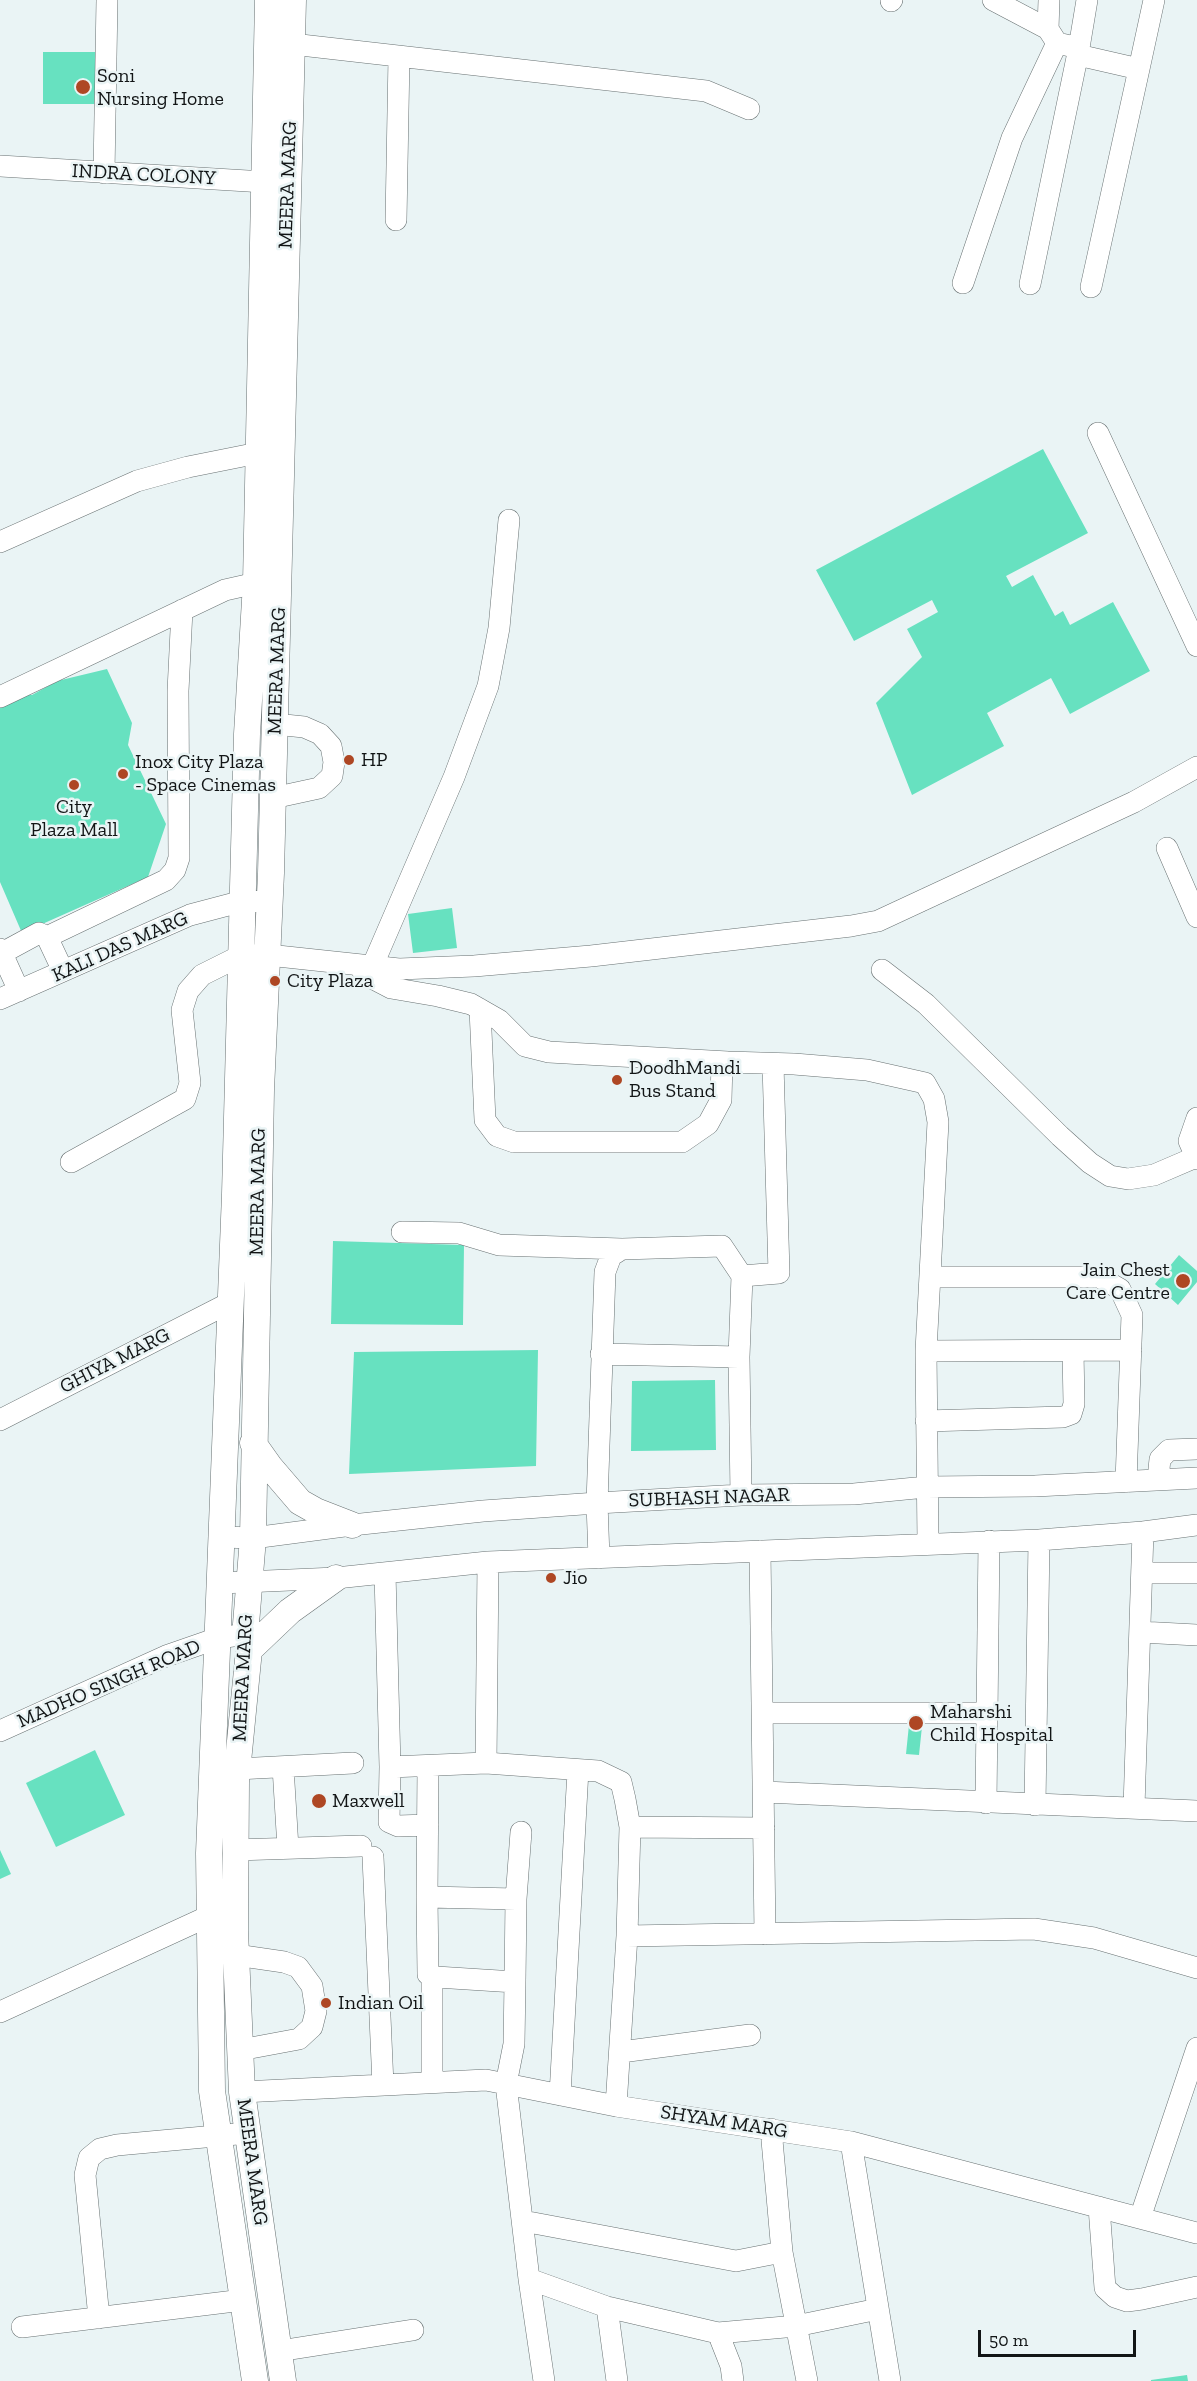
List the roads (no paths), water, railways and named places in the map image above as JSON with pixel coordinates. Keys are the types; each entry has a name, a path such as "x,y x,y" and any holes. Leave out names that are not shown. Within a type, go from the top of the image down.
{"main road":[{"name":"MEERA MARG","path":"268,0 275,183 275,724 268,955 261,1090 253,1538 248,1642 237,1769 235,1850 236,1955 242,2092 283,2381"},
{"name":"MEERA MARG","path":"255,2381 212,2091 209,1853 231,1302 247,735 256,583 258,453 275,183 292,44 293,0"},
{"path":"253,1443 300,1502 352,1525"},
{"path":"248,1642 336,1578"}],"street":[{"path":"104,173 107,0"},
{"path":"993,0 1078,52 1139,69"},
{"path":"963,282 1012,138 1052,36 1049,0"},
{"path":"1030,284 1087,0"},
{"path":"1090,287 1154,0"},
{"path":"292,44 706,92 749,109"},
{"path":"396,220 399,57"},
{"name":"INDRA COLONY","path":"0,166 275,183"},
{"path":"1098,433 1197,646"},
{"path":"0,542 137,481 188,467 258,453"},
{"path":"509,520 499,628 488,686 454,777 366,966 366,975 392,988 471,1004 499,1020 525,1046 549,1052 794,1064 867,1070 925,1083 934,1099 938,1122 926,1351 928,1543"},
{"path":"0,697 225,590 256,583"},
{"path":"47,937 166,880 175,870 179,858 178,691 182,610"},
{"path":"273,798 319,788 332,776 334,762 331,746 320,734 304,727 275,724"},
{"path":"71,1162 185,1099 190,1083 182,1010 188,991 201,975 242,955 268,955 399,969 474,966 591,956 878,921 1134,802 1197,767"},
{"path":"1167,848 1197,917"},
{"name":"KALI DAS MARG","path":"9,995 190,915 243,901 270,902"},
{"path":"9,995 1,951 39,933 47,937 63,971"},
{"path":"882,970 926,1004 1060,1136 1090,1163 1110,1176 1128,1179 1154,1175 1196,1158 1189,1141 1197,1118"},
{"path":"480,1010 484,1120 497,1136 514,1142 682,1142 708,1124 721,1100 722,1062"},
{"path":"742,1276 779,1273 773,1064"},
{"path":"402,1232 459,1233 500,1245 622,1249 722,1246 742,1276 739,1357 741,1495"},
{"path":"599,1558 597,1503 605,1272 611,1256 622,1249"},
{"path":"930,1277 1099,1277 1120,1289 1132,1315 1126,1482"},
{"name":"GHIYA MARG","path":"0,1420 231,1302"},
{"path":"926,1351 1131,1350"},
{"path":"926,1421 1063,1417 1071,1414 1074,1404 1073,1351"},
{"path":"601,1354 739,1357"},
{"path":"1158,1479 1160,1459 1169,1450 1197,1449"},
{"name":"SUBHASH NAGAR","path":"222,1537 253,1538 483,1511 597,1503 741,1495 854,1494 926,1487 1035,1486 1197,1478"},
{"path":"221,1583 336,1578 489,1562 1039,1540 1197,1526"},
{"path":"1134,1807 1143,1532"},
{"path":"1035,1805 1039,1540"},
{"path":"986,1803 989,1541"},
{"path":"760,1551 765,1934"},
{"path":"486,1763 489,1562"},
{"path":"385,1573 390,1767 389,1822 398,1826 428,1825"},
{"path":"1142,1573 1197,1573"},
{"path":"1140,1632 1197,1635"},
{"name":"MADHO SINGH ROAD","path":"0,1731 166,1656 218,1638 248,1642"},
{"path":"763,1713 988,1713"},
{"path":"237,1769 353,1763"},
{"path":"390,1767 486,1763 598,1771 621,1782 630,1827 627,1936 616,2106"},
{"path":"428,1766 428,1974 515,1982"},
{"path":"283,1767 288,1848"},
{"path":"560,2095 578,1770"},
{"path":"764,1792 1197,1811"},
{"path":"630,1827 764,1828"},
{"path":"521,1832 516,1899 514,2044 506,2084 529,2278 544,2381"},
{"path":"235,1850 288,1848 367,1852 383,2085"},
{"path":"427,1898 516,1899"},
{"path":"0,2012 209,1916"},
{"path":"627,1936 1034,1929 1094,1938 1197,1968"},
{"path":"236,1955 284,1962 298,1967 312,1986 316,2011 312,2027 299,2039 240,2050"},
{"path":"432,1976 432,2082"},
{"path":"621,2052 750,2035"},
{"path":"1140,2218 1197,2048"},
{"name":"SHYAM MARG","path":"242,2092 486,2080 616,2106 851,2142 1197,2234"},
{"path":"771,2129 782,2252 807,2381"},
{"path":"99,2318 85,2175 89,2158 100,2150 117,2145 217,2134 248,2133"},
{"path":"851,2142 890,2381"},
{"path":"1099,2207 1105,2288 1114,2298 1127,2301 1197,2288"},
{"path":"523,2221 736,2261 782,2252"},
{"path":"529,2278 607,2307 718,2333 796,2326 878,2309"},
{"path":"22,2327 243,2301"},
{"path":"607,2307 617,2381"},
{"path":"279,2350 413,2330"},
{"path":"718,2333 732,2366 733,2381"}],"place":[{"name":"Soni Nursing Home","path":"83,87"},
{"name":"HP","path":"349,760"},
{"name":"Inox City Plaza - Space Cinemas","path":"123,774"},
{"name":"City Plaza Mall","path":"74,785"},
{"name":"City Plaza","path":"275,981"},
{"name":"DoodhMandi Bus Stand","path":"617,1080"},
{"name":"Jain Chest Care Centre","path":"1183,1281"},
{"name":"Jio","path":"551,1578"},
{"name":"Maharshi Child Hospital","path":"916,1723"},
{"name":"Maxwell","path":"319,1801"},
{"name":"Indian Oil","path":"326,2003"}]}
